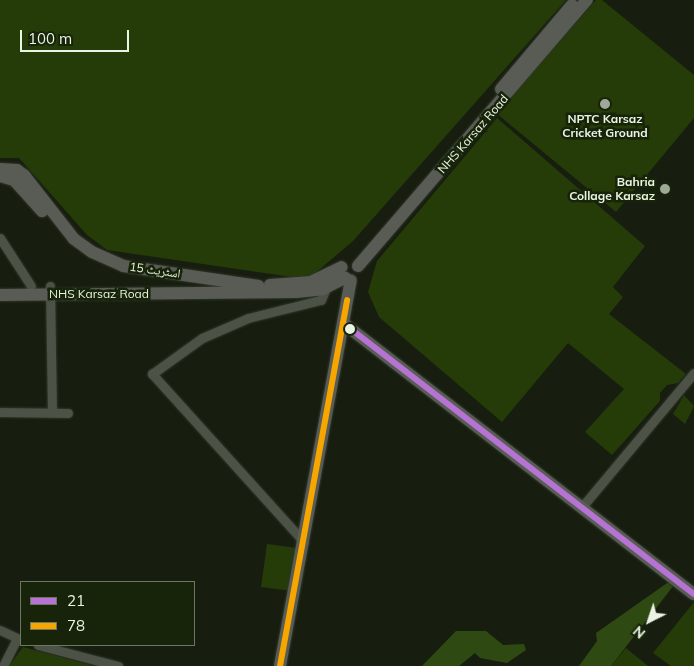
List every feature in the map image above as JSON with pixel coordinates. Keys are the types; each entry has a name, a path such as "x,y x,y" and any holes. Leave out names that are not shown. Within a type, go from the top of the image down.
{"street":[{"name":"NHS Karsaz Road","path":"184,290 311,282 349,271 576,0"},
{"name":"NHS Karsaz Road","path":"0,295 50,291 184,290 296,292 326,288 349,271 587,0"},
{"name":"اسٹریٹ 15","path":"0,169 17,170 24,175 74,239 123,266 259,286"},
{"path":"0,176 18,183 84,256 123,266"},
{"path":"0,238 30,286"},
{"path":"280,666 343,324 349,271"},
{"name":"NHS Karsaz Road","path":"0,286 30,286 50,291"},
{"path":"304,542 152,374 202,338 248,318 322,300 326,288"},
{"path":"50,291 52,412"},
{"path":"343,324 694,594"},
{"path":"581,508 694,373"},
{"path":"0,412 68,412"},
{"path":"0,630 19,640 3,666"},
{"path":"42,646 118,666"}],"green space":[{"path":"0,0 566,0 353,241 313,275 292,277 107,250 87,235 19,158 0,158"},
{"name":"NPTC Karsaz Cricket Ground","path":"596,0 602,0 694,75 694,118 616,212 496,113"},
{"path":"497,118 645,246 613,287 623,297 609,314 686,374 678,383 667,385 660,393 660,401 612,455 585,432 624,389 568,343 502,422 379,317 368,292 377,261"},
{"path":"684,395 694,406 685,424 673,414"},
{"path":"267,544 297,548 292,591 261,587"},
{"path":"670,581 674,585 611,666 579,666 597,641 596,633"},
{"path":"694,602 694,666 671,666 653,653"},
{"path":"456,631 486,631 503,645 524,644 526,650 507,663 480,658 475,653 459,666 422,666"},
{"path":"23,647 94,666 9,666"},
{"path":"626,648 648,666 611,666"}],"transit line":[{"name":"78","path":"280,666 347,300"},
{"name":"21","path":"343,323 694,594"}],"place":[{"name":"NPTC Karsaz Cricket Ground","path":"605,104"},
{"name":"Bahria Collage Karsaz","path":"665,189"}]}
